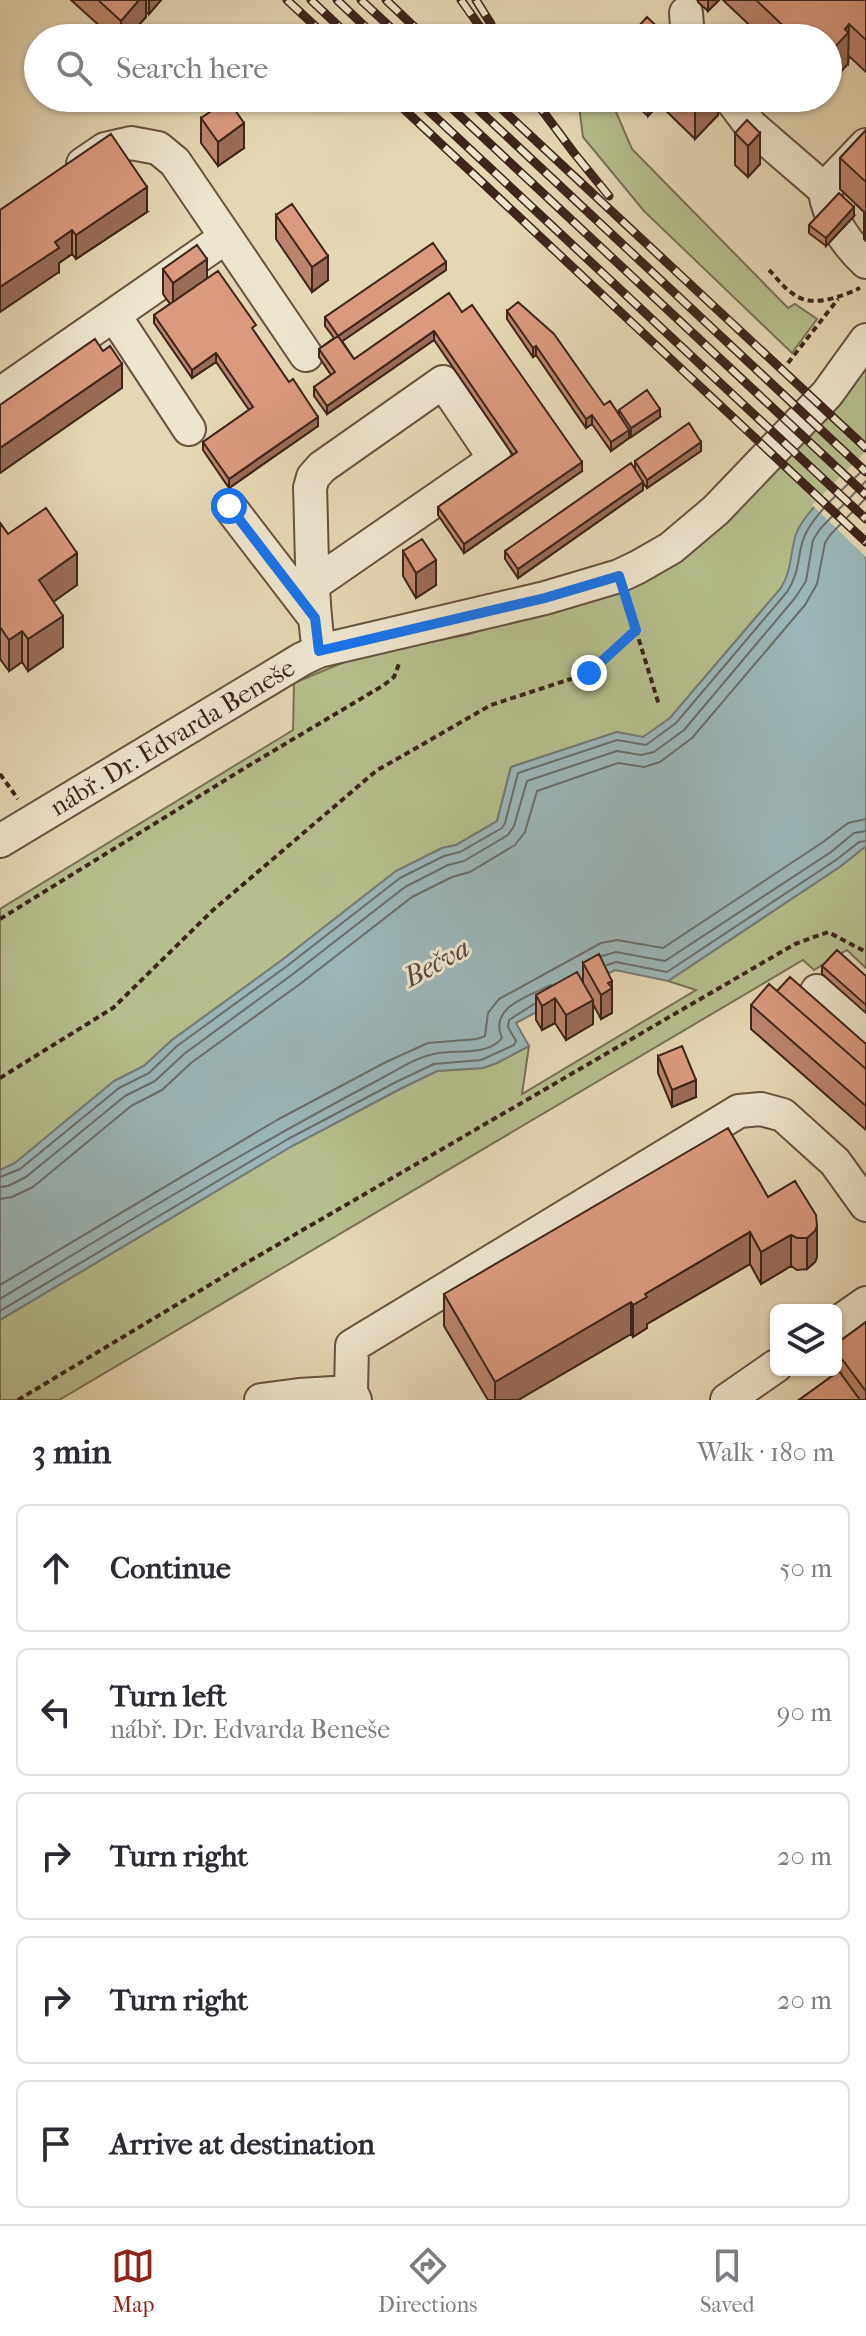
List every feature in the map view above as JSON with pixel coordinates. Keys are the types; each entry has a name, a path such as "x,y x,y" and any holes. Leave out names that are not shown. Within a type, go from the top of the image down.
{"street":[{"path":"740,112 751,126 824,189 827,208 852,249 866,262"},
{"path":"53,185 105,149 131,143 158,148 175,162 306,355"},
{"path":"824,189 866,145"},
{"path":"0,394 226,237"},
{"path":"114,315 189,429"},
{"name":"nábř. Dr. Edvarda Beneše","path":"0,841 319,651 545,598 619,576 671,548 716,510 827,394 866,340"},
{"path":"314,584 495,459 443,382 322,467 313,477 310,488 315,618 319,651"},
{"path":"229,506 315,618"},
{"path":"817,991 866,1034"},
{"path":"261,1400 299,1395 353,1396 352,1346 739,1111 761,1109 783,1115 835,1162 866,1205"},
{"path":"842,1320 866,1303"},
{"path":"727,1400 770,1370"}],"path":[{"path":"769,270 794,295 812,302 840,297 866,286"},
{"path":"788,363 840,297"},
{"path":"619,576 659,705"},
{"path":"0,1078 113,1008 212,911 376,771 491,705 589,673 636,630"},
{"path":"0,919 384,685 394,677 400,665 402,631"},
{"path":"18,1400 246,1263 795,944 828,932 866,952"}],"green space":[{"path":"580,112 616,112 632,149 788,308 795,304 817,319 792,353 644,211 583,137"},
{"path":"866,363 866,455 792,563 781,588 670,718 643,738 617,732 511,767 497,821 456,845 442,848 396,871 172,1040 144,1066 114,1081 15,1163 0,1170 0,909 293,730 294,683 361,655 466,635 608,592"},
{"path":"866,846 866,968 847,950 814,970 803,960 59,1400 0,1400 0,1320 292,1146 437,1071 483,1068 529,1046 522,1094 696,990 668,981 841,866"}],"water":[{"name":"Bečva","path":"866,455 866,846 841,866 668,981 615,970 516,1023 529,1046 483,1068 437,1071 400,1089 292,1146 0,1320 0,1170 15,1163 114,1081 144,1066 172,1040 396,871 442,848 456,845 497,821 511,767 617,732 643,737 670,718 781,588 801,525 817,504"}],"pier":[{"path":"866,451 866,557 812,505"}],"building":[{"path":"98,0 139,0 121,21"},
{"path":"756,0 866,0 866,40 849,24 845,29 848,33 842,39 842,24 781,24"},
{"path":"647,17 654,24 641,24"},
{"path":"210,112 236,112 244,123 218,142 201,118"},
{"path":"747,120 760,133 748,146 735,133"},
{"path":"866,130 866,182 840,158"},
{"path":"111,134 147,187 76,235 72,230 55,242 59,248 0,287 0,210"},
{"path":"839,193 854,207 826,238 809,225"},
{"path":"292,204 328,256 312,267 276,215"},
{"path":"433,243 446,262 338,336 325,317"},
{"path":"197,245 207,259 173,283 163,269"},
{"path":"218,271 256,325 252,328 289,382 293,379 318,417 229,479 203,442 253,407 216,353 192,370 154,315"},
{"path":"449,293 462,312 472,305 582,462 464,544 438,507 517,452 434,331 327,406 314,387 335,372 319,349 338,336 354,359"},
{"path":"518,302 554,334 604,405 610,401 629,430 611,442 592,415 586,419 536,346 533,348 507,311"},
{"path":"95,339 103,351 110,346 122,364 0,448 0,405"},
{"path":"647,390 660,409 631,428 619,410"},
{"path":"689,423 701,442 647,480 635,461"},
{"path":"631,463 643,482 518,569 505,551"},
{"path":"46,508 77,553 39,580 63,616 28,639 22,631 9,640 0,627 0,523 8,534"},
{"path":"422,539 436,560 416,573 403,551"},
{"path":"837,950 866,976 866,1005 822,966"},
{"path":"599,954 612,981 608,983 612,988 601,995 583,963"},
{"path":"577,972 593,1000 566,1015 555,998 542,1006 536,995"},
{"path":"790,977 866,1044 866,1069 777,991"},
{"path":"769,984 866,1069 866,1106 751,1005"},
{"path":"682,1046 696,1080 672,1090 658,1056"},
{"path":"728,1128 768,1197 795,1181 816,1215 815,1231 807,1238 791,1235 761,1252 750,1232 645,1294 647,1297 633,1305 631,1302 495,1382 444,1294"},
{"path":"866,1322 865,1390 842,1359 842,1340"},
{"path":"842,1375 860,1400 799,1400 832,1376"}],"railway":[{"path":"287,0 313,24"},
{"path":"311,0 336,24"},
{"path":"337,0 362,24"},
{"path":"361,0 387,24"},
{"path":"386,0 411,24"},
{"path":"461,0 478,24"},
{"path":"476,0 491,24"},
{"path":"407,112 866,542"},
{"path":"430,112 866,519"},
{"path":"456,112 866,495"},
{"path":"481,112 866,472"},
{"path":"505,112 866,448"},
{"path":"543,112 609,196"}],"route":[{"path":"229,506 315,618 319,651 545,598 619,576 636,630 589,673"}]}
